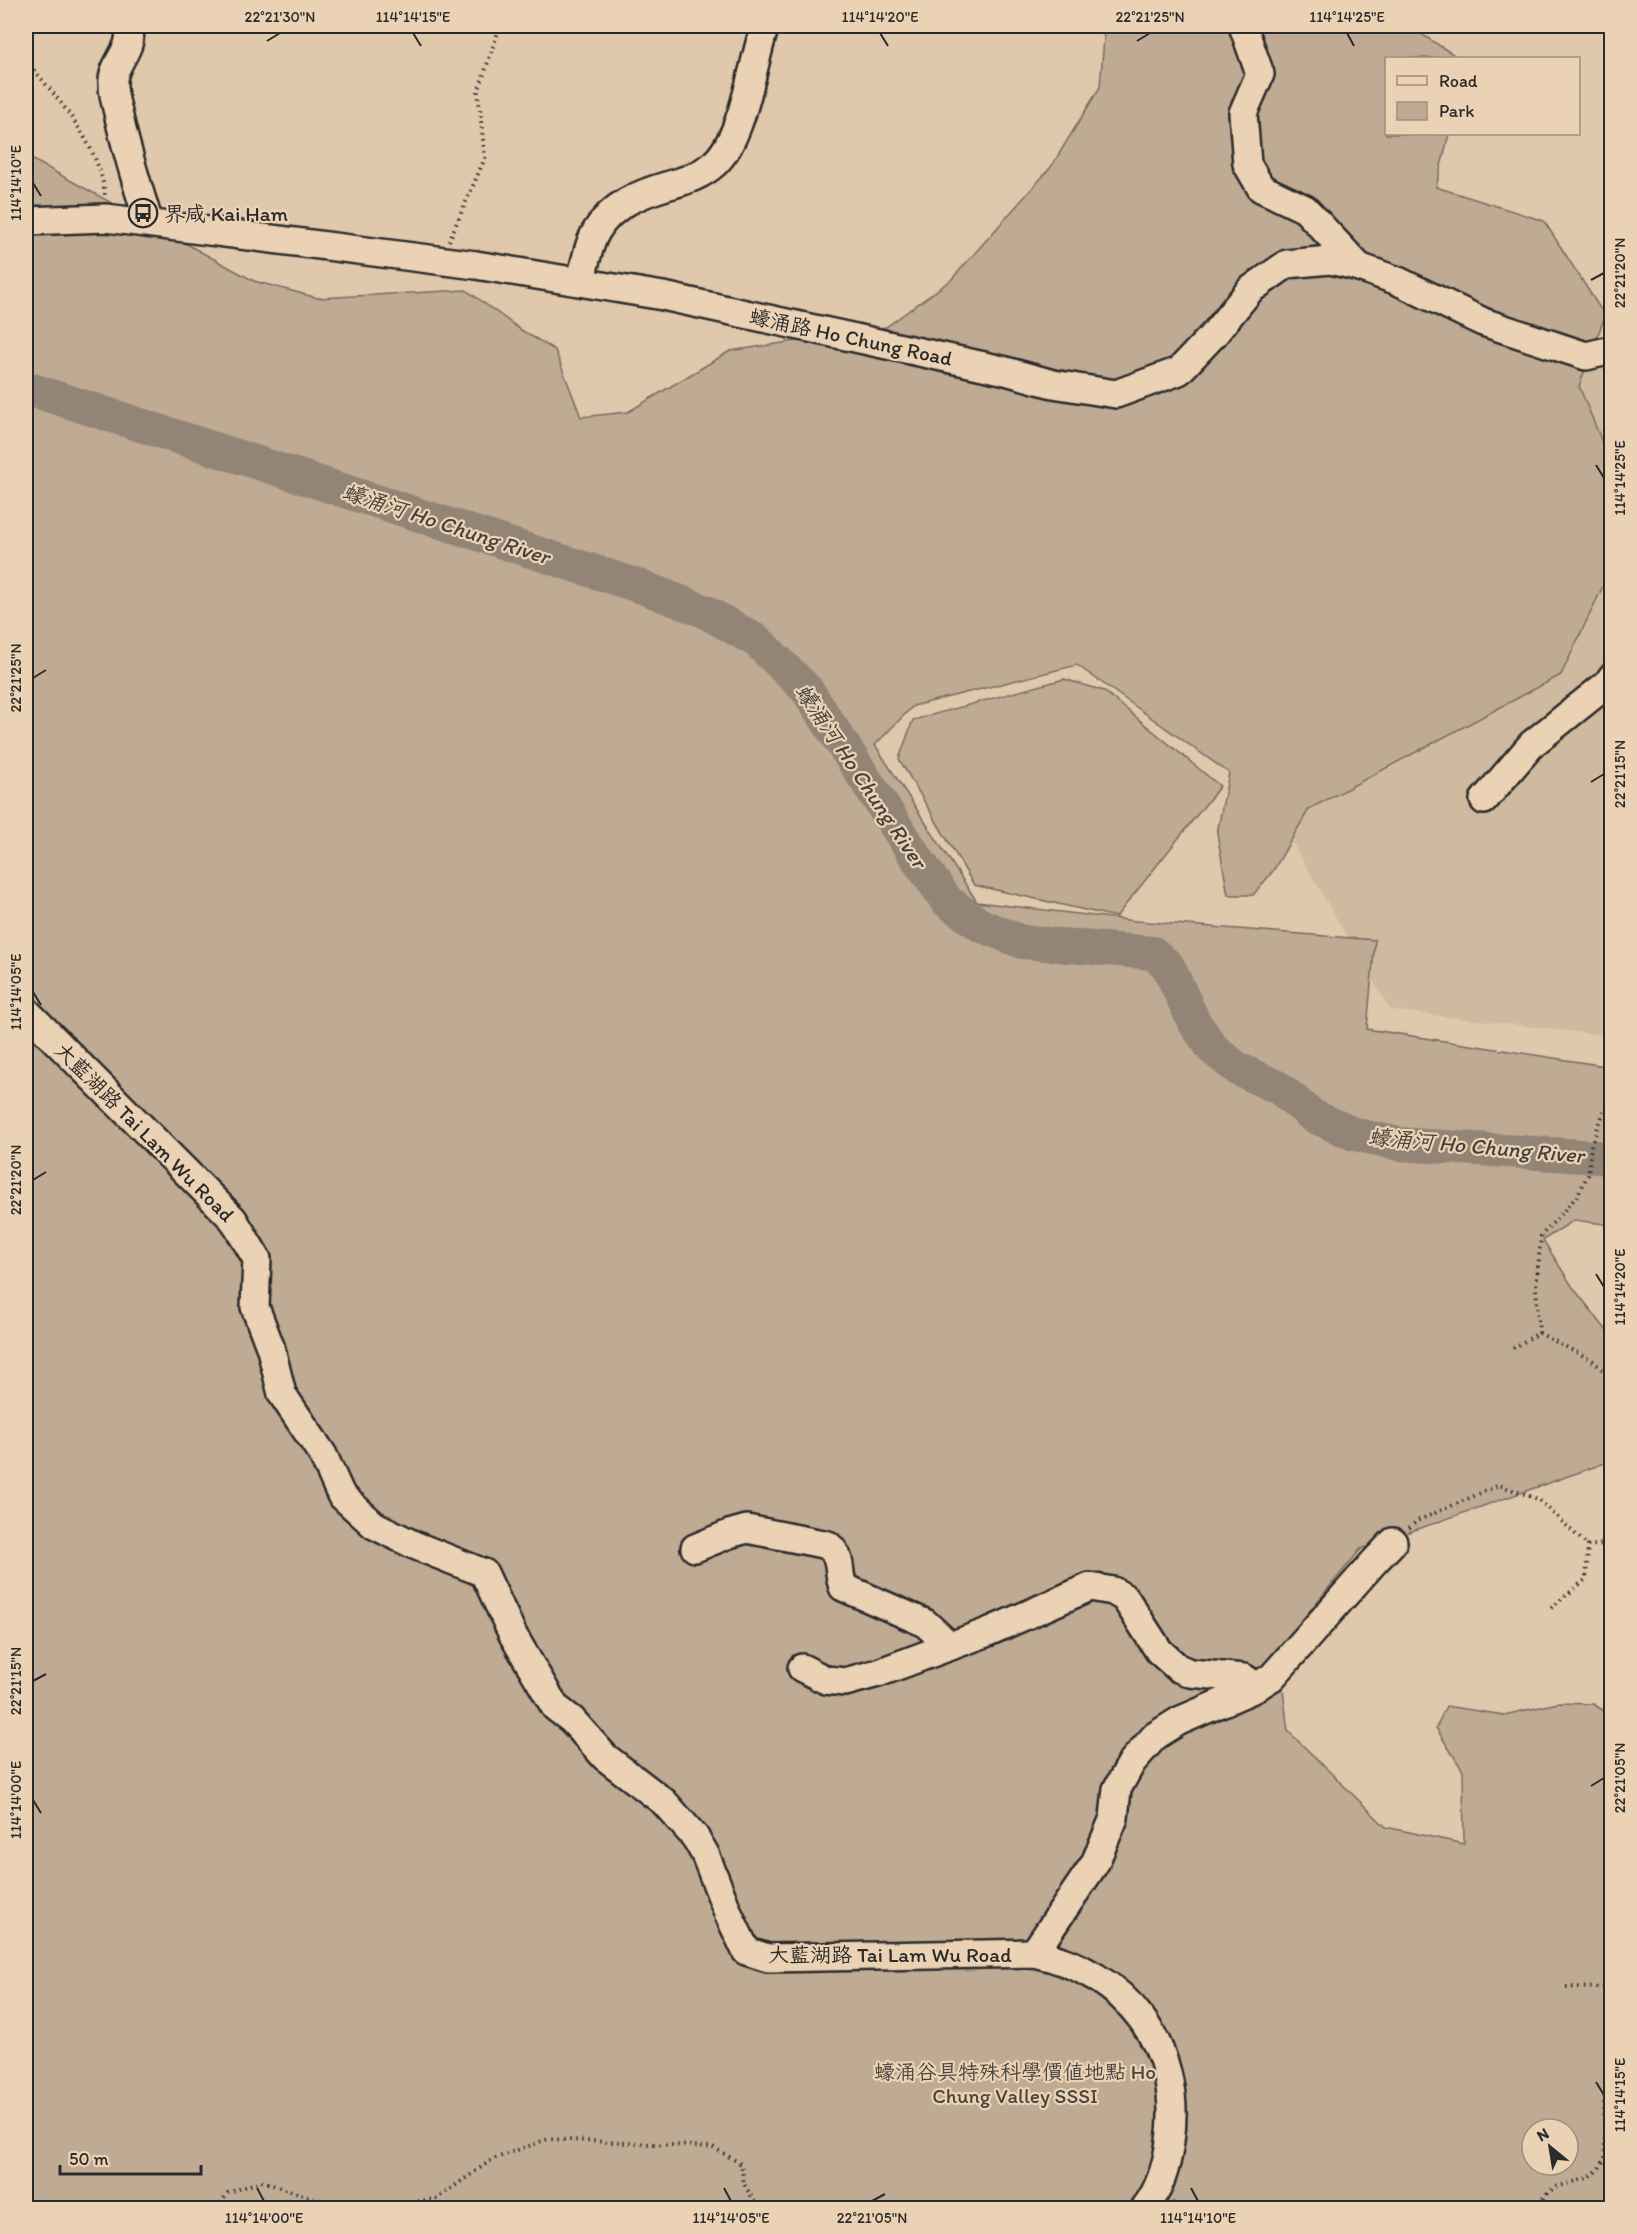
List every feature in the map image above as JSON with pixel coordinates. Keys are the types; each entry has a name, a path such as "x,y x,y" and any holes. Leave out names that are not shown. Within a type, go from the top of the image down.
{"street":[{"path":"128,26 129,45 114,69 112,84 126,149 149,223"},
{"path":"580,282 596,231 609,215 628,200 697,177 717,162 736,134 765,26"},
{"path":"1243,26 1260,74 1243,113 1247,164 1261,188 1305,209 1359,267"},
{"name":"蠔涌路 Ho Chung Road","path":"26,221 106,218 441,260 580,282 663,296 1002,370 1053,384 1116,394 1179,372 1250,290 1287,264 1330,260 1359,267 1398,281 1483,322 1587,356 1611,350"},
{"path":"1484,800 1532,744 1607,684 1611,677"},
{"name":"大藍湖路 Tai Lam Wu Road","path":"26,1011 233,1219 257,1259 255,1307 271,1349 282,1394 323,1455 341,1495 374,1525 414,1545 484,1573 513,1635 555,1707 572,1720 605,1757 664,1802 695,1837 705,1854 746,1951 768,1958 1034,1953 1081,1968 1110,1986 1131,2005 1149,2027 1164,2061 1171,2086 1172,2128 1168,2159 1154,2197 1145,2208"},
{"path":"695,1548 747,1529 828,1545 837,1553 843,1587 925,1623 950,1646"},
{"path":"1034,1953 1095,1863 1114,1818 1118,1790 1132,1762 1155,1736 1171,1726 1272,1677 1393,1542"},
{"path":"802,1668 826,1680 845,1682 878,1673 950,1646 1090,1587 1113,1591 1125,1598 1159,1651 1178,1668 1190,1672 1244,1678 1257,1686"}],"path":[{"path":"441,260 485,158 477,92 500,26"},
{"path":"26,61 57,98 92,151 104,190 106,218"},
{"path":"1539,1334 1536,1288 1541,1236 1577,1196 1588,1175 1591,1146 1611,1090"},
{"path":"1513,1348 1539,1334"},
{"path":"1539,1334 1593,1361 1611,1378"},
{"path":"1393,1542 1417,1521 1499,1485 1538,1499 1588,1546"},
{"path":"1588,1546 1611,1543"},
{"path":"1551,1608 1586,1580 1588,1546"},
{"path":"1566,1987 1611,1989"},
{"path":"1502,2208 1504,2205 1516,2203 1536,2208 1546,2194 1556,2187 1587,2178 1598,2169 1605,2159 1604,2099 1611,2073"},
{"path":"358,2208 436,2199 493,2158 548,2139 713,2147 741,2164 744,2184 756,2205 755,2208"},
{"path":"217,2208 228,2193 261,2181 343,2208"}],"shaded area":[{"path":"1611,349 1611,1036 1390,1010 1107,526"}],"green space":[{"name":"蠔涌谷具特殊科學價值地點 Ho Chung Valley SSSI","path":"1101,26 1409,26 1457,57 1385,57 1385,135 1449,135 1436,187 1544,221 1605,316 1579,386 1611,464 1611,569 1561,675 1309,809 1273,871 1253,895 1228,895 1217,833 1229,773 1077,665 913,706 875,745 977,902 1136,921 1375,940 1367,1029 1611,1067 1611,1225 1574,1220 1543,1240 1572,1286 1611,1336 1611,1461 1361,1549 1278,1649 1288,1731 1386,1827 1464,1844 1463,1771 1436,1728 1446,1706 1504,1715 1558,1703 1593,1704 1611,1715 1611,2208 26,2208 26,156 254,281 318,298 466,290 521,330 555,350 581,417 628,412 730,351 886,327 951,280 1051,167 1100,87 1104,38"},
{"path":"1064,679 1104,691 1220,786 1116,917 974,885 899,759 913,720"}],"waterway":[{"name":"蠔涌河 Ho Chung River","path":"26,388 642,587 704,611 757,641 807,690 947,901 980,925 1022,942 1153,953 1168,966 1194,1022 1213,1049 1238,1069 1279,1088 1313,1116 1354,1134 1399,1144 1612,1158"}],"place":[{"name":"界咸 Kai Ham","path":"143,213"}]}
